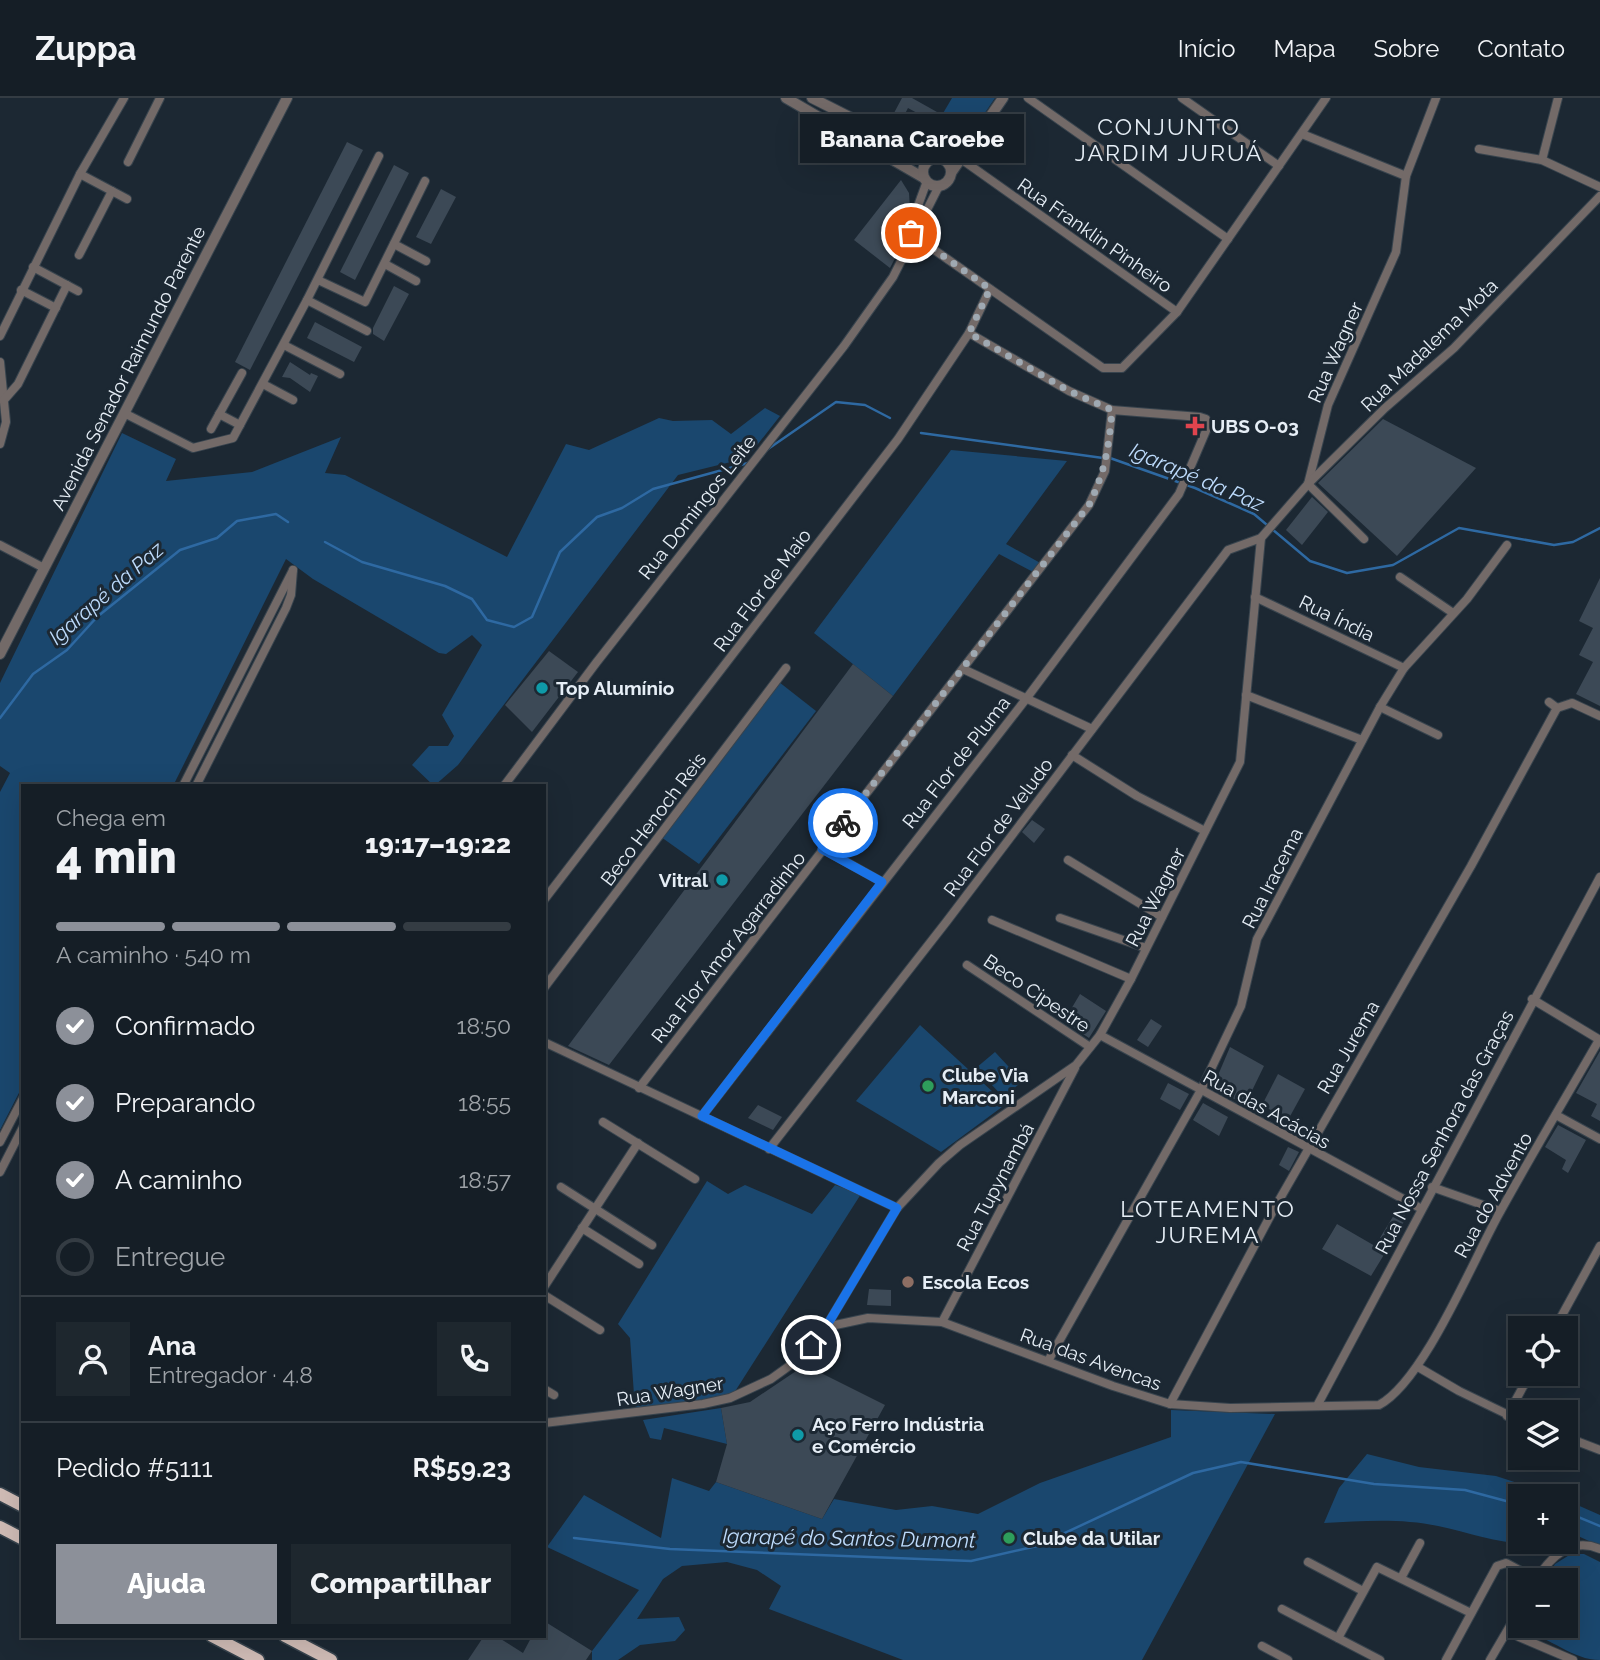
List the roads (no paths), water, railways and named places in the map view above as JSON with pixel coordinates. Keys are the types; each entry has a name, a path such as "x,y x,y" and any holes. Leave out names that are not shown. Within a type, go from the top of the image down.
{"highway":[{"path":"0,1494 21,1505"},
{"path":"0,1527 21,1538"},
{"path":"216,1638 258,1660"},
{"path":"289,1638 331,1660"}],"street":[{"path":"0,336 80,174 124,98"},
{"path":"128,162 160,98"},
{"name":"Avenida Senador Raimundo Parente","path":"0,654 287,98"},
{"path":"786,98 939,186 947,181 1003,98"},
{"path":"812,98 947,163 951,173"},
{"path":"1028,98 1228,239"},
{"path":"1182,98 1279,166"},
{"path":"913,235 1103,368 1122,368 1177,312 1326,98"},
{"name":"Rua Wagner","path":"546,1423 624,1415 730,1398 771,1379 803,1356 826,1327 897,1208 960,1145 1076,1065 1100,1035 1163,917 1240,762 1263,536 1308,484 1328,405 1395,252 1406,176 1436,98"},
{"path":"1542,160 1558,98"},
{"path":"827,146 837,126"},
{"path":"1302,134 1406,176"},
{"path":"841,154 851,135"},
{"path":"926,180 924,168 935,159 975,138"},
{"path":"1479,149 1542,160 1600,187"},
{"path":"124,413 193,448 228,441 240,425 284,345 379,156"},
{"name":"Rua Franklin Pinheiro","path":"961,159 1177,312"},
{"path":"80,174 127,199"},
{"name":"Rua Domingos Leite","path":"507,784 744,471 844,346 911,246 926,180"},
{"path":"318,280 363,303 425,181"},
{"name":"Rua Domingos Leite","path":"913,235 939,186"},
{"path":"79,255 112,191"},
{"name":"Rua Madalema Mota","path":"1308,484 1385,408 1454,348 1600,196"},
{"path":"394,244 426,261"},
{"path":"384,264 416,281"},
{"path":"33,267 78,291"},
{"path":"4,400 18,384 67,285"},
{"name":"Rua Flor de Maio","path":"546,897 898,439 969,333 990,289"},
{"path":"22,290 56,308"},
{"path":"307,300 367,331"},
{"path":"969,333 1069,391 1112,410"},
{"path":"284,345 340,374"},
{"path":"0,362 6,422 0,444"},
{"path":"211,429 242,373"},
{"path":"263,384 293,400"},
{"name":"Rua Flor de Pluma","path":"702,1116 1026,699 1179,494 1208,426 1206,419 1112,410"},
{"name":"Rua Flor Amor Agarradinho","path":"639,1087 1089,505 1105,471 1112,410"},
{"path":"219,414 240,425"},
{"path":"1308,484 1364,539"},
{"name":"Rua Flor de Veludo","path":"768,1149 947,921 1228,550 1263,536"},
{"path":"0,545 44,568"},
{"name":"Rua Iracema","path":"1048,1361 1201,1090 1241,1006 1251,976 1257,939 1380,707 1404,668 1453,613 1507,545"},
{"path":"184,784 293,570 291,594 286,608 197,784"},
{"path":"1399,577 1453,613"},
{"name":"Rua Índia","path":"1255,597 1404,668"},
{"name":"Beco Henoch Reis","path":"546,985 786,668"},
{"path":"963,669 1091,729"},
{"path":"1246,695 1362,740"},
{"path":"1549,702 1557,708 1572,703 1600,716"},
{"path":"1380,707 1438,734"},
{"name":"Rua Jurema","path":"1171,1404 1308,1149 1471,866 1557,708"},
{"path":"1072,755 1137,796 1205,831"},
{"path":"822,849 882,882"},
{"path":"1068,860 1163,917"},
{"name":"Rua Nossa Senhora das Graças","path":"1318,1404 1420,1208 1600,877"},
{"path":"1060,918 1146,948"},
{"path":"992,920 1131,979"},
{"name":"Beco Cipestre","path":"967,965 1090,1047"},
{"path":"1532,999 1600,1040"},
{"name":"Rua das Acácias","path":"1100,1035 1420,1208"},
{"name":"Rua do Advento","path":"1418,1367 1500,1211 1600,1040"},
{"path":"546,1043 897,1208"},
{"name":"Rua Tupynambá","path":"942,1322 1076,1065"},
{"path":"0,1142 21,1102"},
{"path":"1556,1115 1600,1139"},
{"path":"12,1119 21,1125"},
{"path":"603,1122 695,1179"},
{"path":"0,1172 21,1130"},
{"path":"546,1284 638,1143"},
{"path":"561,1187 652,1245"},
{"path":"1432,1187 1500,1211"},
{"path":"582,1228 639,1264"},
{"path":"1562,1316 1600,1245"},
{"path":"546,1296 600,1331"},
{"name":"Rua das Avencas","path":"826,1327 868,1318 942,1322 1113,1386 1171,1404 1230,1408 1318,1404 1379,1405 1394,1397 1418,1367"},
{"path":"1418,1367 1507,1416 1523,1386"},
{"path":"546,1390 554,1395"},
{"path":"1578,1442 1600,1450"},
{"path":"1402,1578 1420,1543"},
{"path":"1545,1568 1566,1548 1582,1544 1600,1549"},
{"path":"1308,1562 1363,1591"},
{"path":"1446,1660 1501,1562 1513,1568"},
{"path":"1338,1638 1377,1567 1471,1613"},
{"path":"1282,1609 1380,1660"},
{"path":"1490,1660 1508,1630"},
{"path":"1496,1650 1506,1641 1516,1638"},
{"path":"1521,1638 1573,1660"},
{"path":"1262,1646 1288,1660"}],"waterway":[{"name":"Igarapé da Paz","path":"768,449 836,402 865,405 890,418"},
{"name":"Igarapé da Paz","path":"921,433 1103,458"},
{"name":"Igarapé da Paz","path":"1110,458 1195,488 1254,514 1310,561 1347,573 1393,565 1459,528 1554,545 1573,542 1600,528"},
{"name":"Igarapé da Paz","path":"325,542 362,562 445,586 472,599 487,620 514,627 532,617 560,552 597,517 622,508 653,489 748,463"},
{"name":"Igarapé da Paz","path":"0,718 33,674 67,650 97,617 180,550 217,538 237,521 276,514 288,522"},
{"name":"Igarapé do Santos Dumont","path":"574,1538 670,1549 971,1561 1037,1546 1193,1473 1241,1462 1374,1484 1465,1490 1508,1502"},
{"name":"Igarapé do Santos Dumont","path":"1578,1517 1600,1526"}],"place":[{"name":"Banana Caroebe","path":"911,233"},
{"name":"UBS O-03","path":"1195,426"},
{"name":"Top Alumínio","path":"542,688"},
{"name":"Vitral","path":"722,880"},
{"name":"Clube Via Marconi","path":"928,1086"},
{"name":"Escola Ecos","path":"908,1282"},
{"name":"Aço Ferro Indústria e Comércio","path":"798,1435"},
{"name":"Clube da Utilar","path":"1009,1538"}],"district":[{"name":"CONJUNTO JARDIM JURUÁ","path":"1169,139"},
{"name":"LOTEAMENTO JUREMA","path":"1208,1221"}]}
